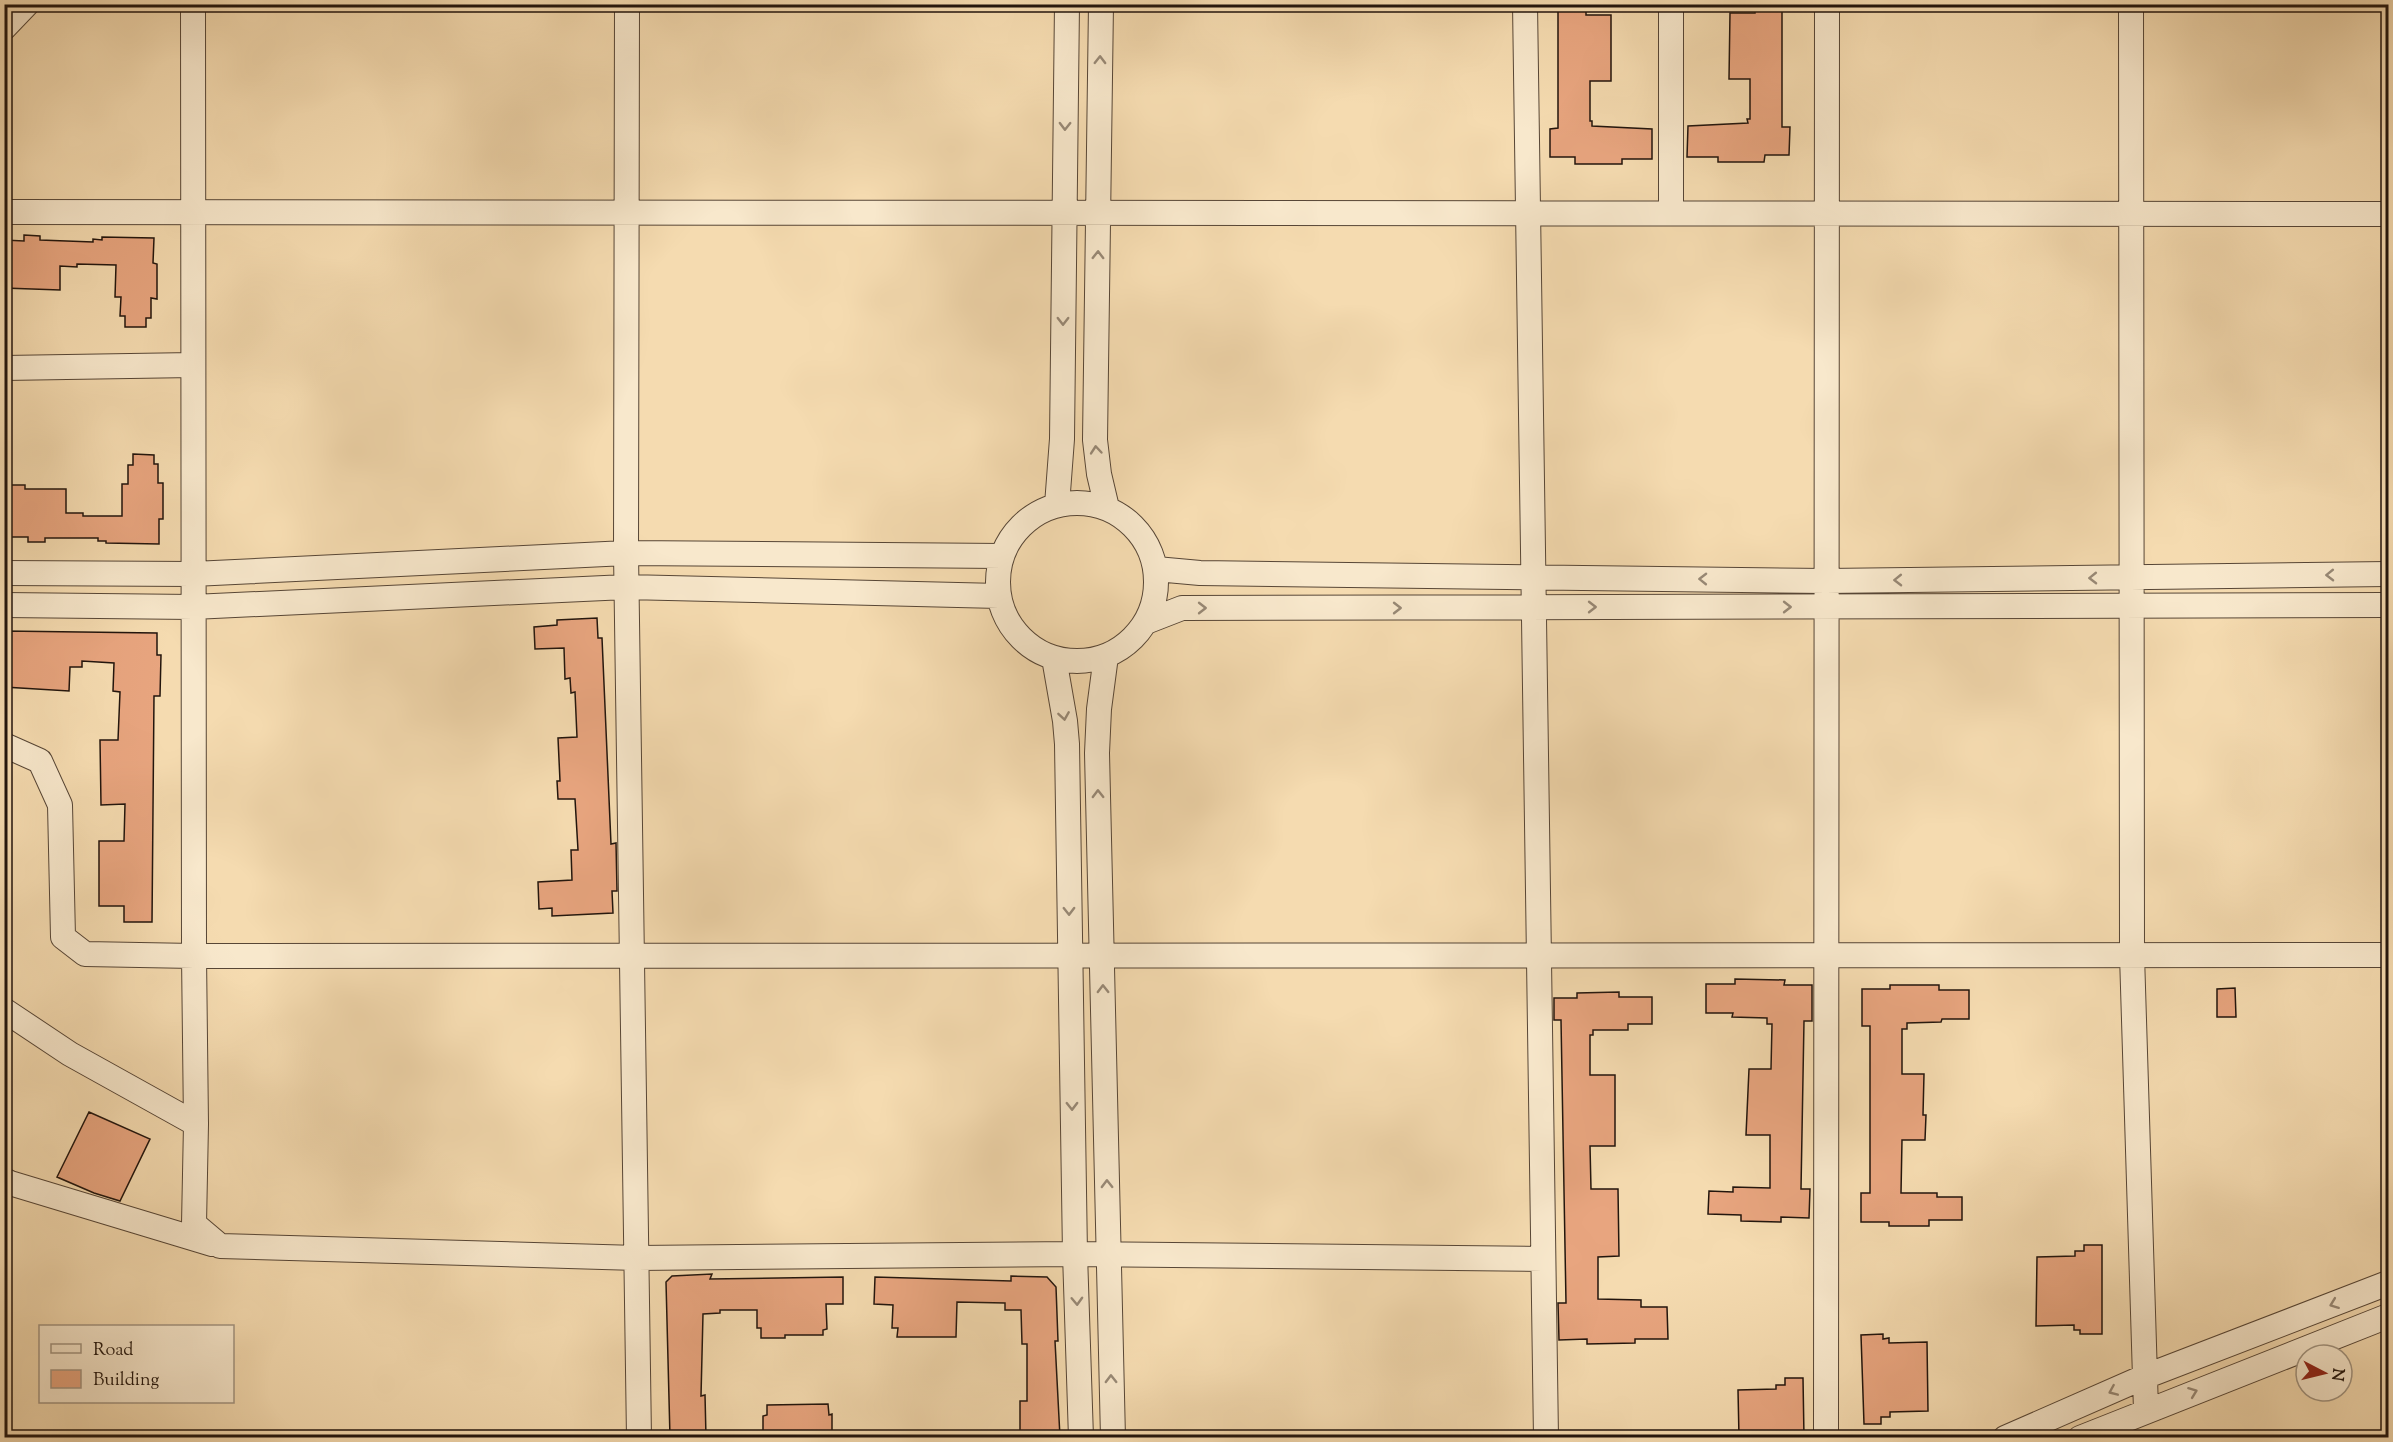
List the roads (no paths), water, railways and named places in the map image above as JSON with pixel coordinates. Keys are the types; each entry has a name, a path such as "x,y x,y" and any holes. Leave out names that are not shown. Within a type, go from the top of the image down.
{"street":[{"path":"4,28 27,4"},
{"path":"193,4 196,1124 194,1224 220,1246"},
{"path":"627,4 626,554 639,1437"},
{"path":"1057,505 1062,439 1067,4"},
{"path":"1101,4 1095,440 1099,474 1107,508"},
{"path":"1525,4 1546,1437"},
{"path":"1671,4 1671,213"},
{"path":"1826,1437 1827,4"},
{"path":"2131,4 2132,954 2146,1410"},
{"path":"4,212 2388,214"},
{"path":"4,368 193,365"},
{"path":"1082,502 1107,508 1130,522 1147,543 1156,569 1155,596 1146,622 1129,643 1106,656 1080,662 1053,658 1034,649 1018,635 1006,617 999,596 998,576 1002,556 1014,533 1033,516 1057,505 1082,502"},
{"path":"4,573 193,574 626,554 1002,556"},
{"path":"1156,569 1200,573 1826,581 2388,574"},
{"path":"4,604 193,607 627,587 999,596"},
{"path":"1146,622 1182,608 2388,605"},
{"path":"1106,656 1099,708 1097,753 1113,1437"},
{"path":"1053,658 1067,744 1075,1254 1081,1437"},
{"path":"4,745 40,761 60,805 63,937 85,954 194,956 632,954 2388,955"},
{"path":"4,1010 70,1054 196,1124"},
{"path":"4,1180 220,1246 637,1258 1109,1254 1543,1259"},
{"path":"2005,1437 2144,1377 2388,1284"},
{"path":"2080,1437 2388,1316"}]}
